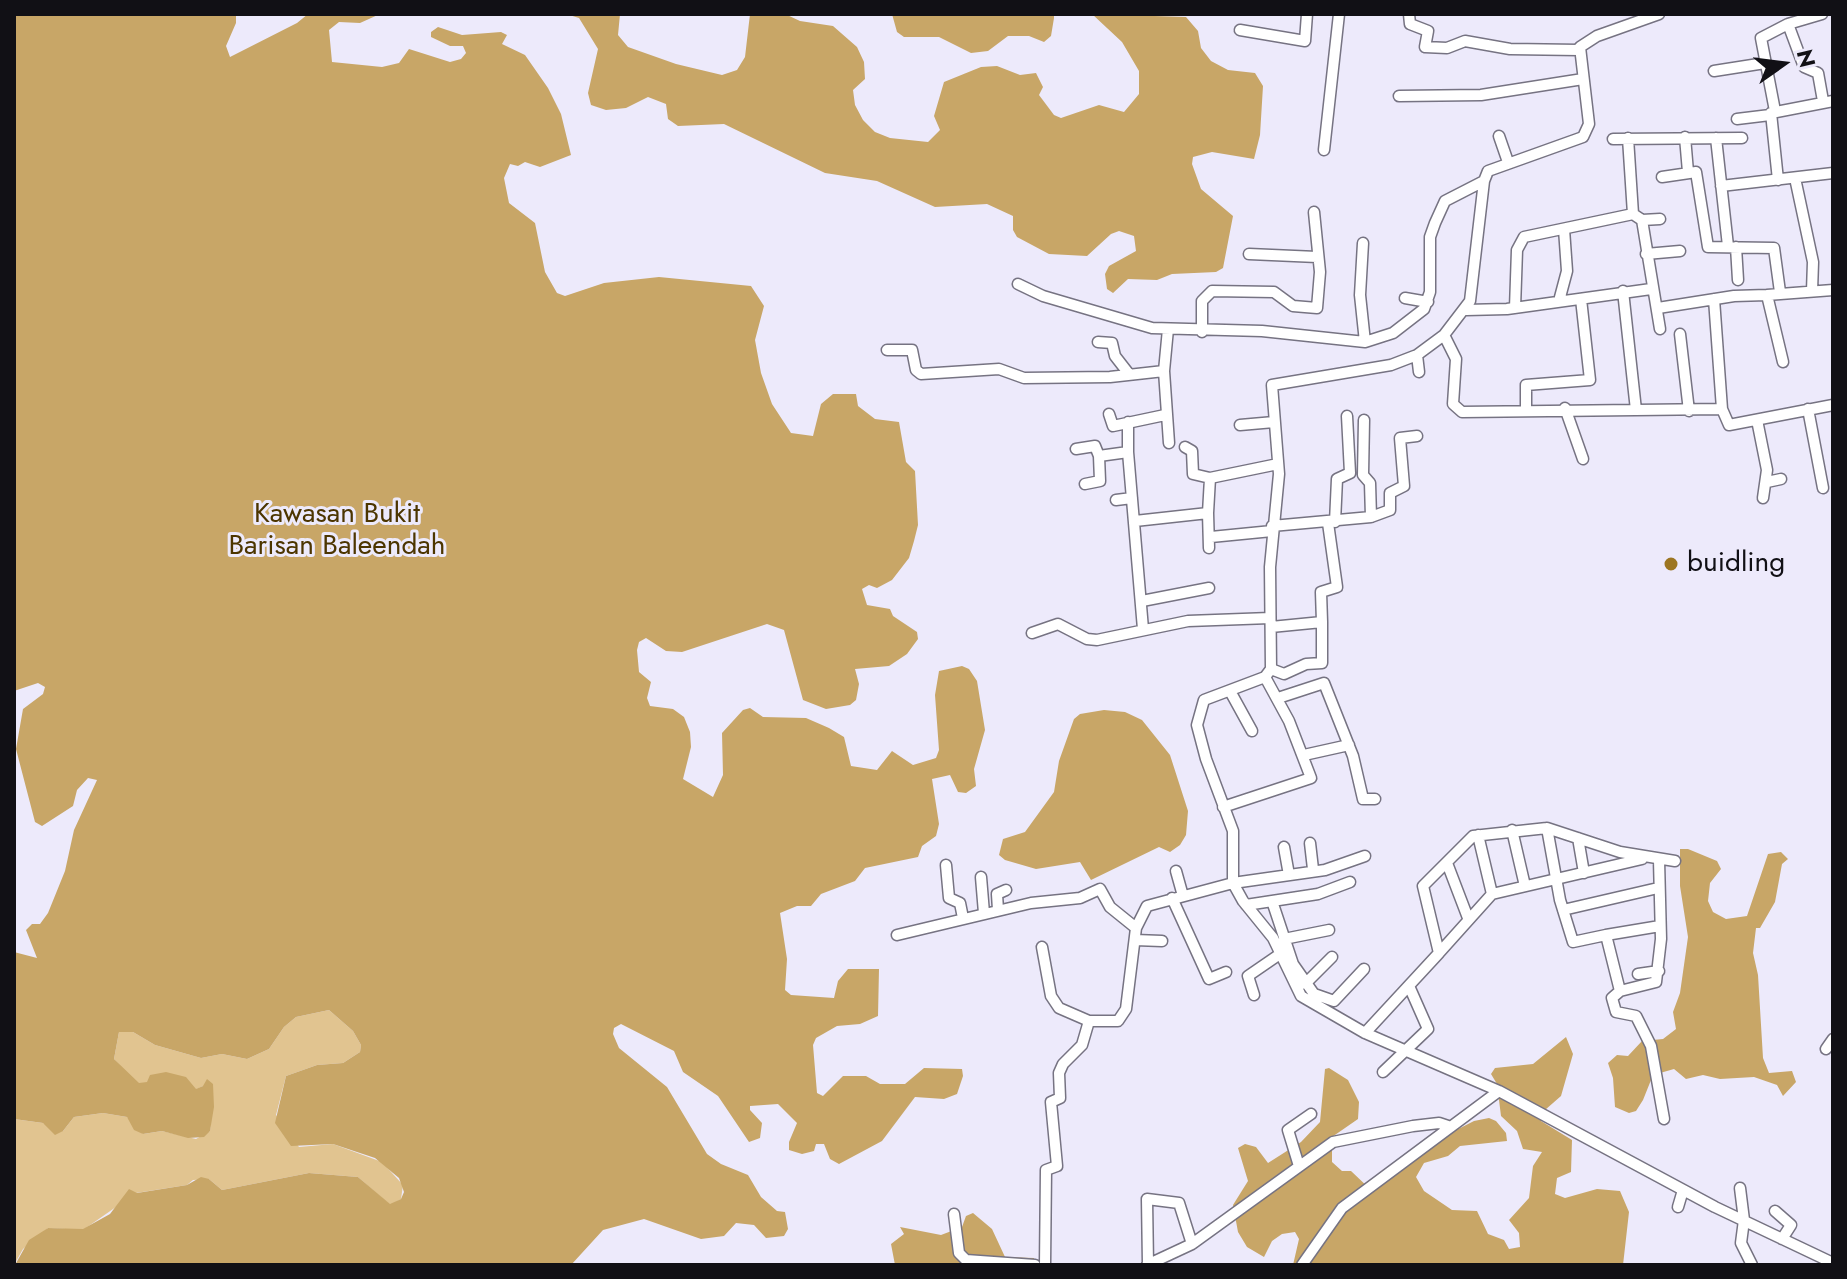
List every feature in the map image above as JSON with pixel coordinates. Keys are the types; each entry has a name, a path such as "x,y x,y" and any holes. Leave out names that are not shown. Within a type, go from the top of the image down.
{"street":[{"path":"1240,30 1305,41 1307,14"},
{"path":"1324,150 1339,14"},
{"path":"1409,14 1410,24 1428,31 1425,47 1447,48 1465,41 1510,49 1579,50 1597,36 1659,14"},
{"path":"1778,180 1773,113 1762,36 1822,14"},
{"path":"1737,119 1828,101 1818,73 1804,67 1788,24"},
{"path":"1223,807 1310,779 1304,755 1268,673 1272,528 1278,464 1272,385 1391,365 1417,355 1444,335 1466,310 1472,288 1484,181 1488,171 1583,137 1589,124 1579,50"},
{"path":"1714,71 1765,63"},
{"path":"1399,96 1417,93 1481,95 1583,79"},
{"path":"1499,136 1508,162"},
{"path":"1685,137 1688,172"},
{"path":"1628,138 1638,217 1660,329"},
{"path":"1716,138 1721,186 1738,280"},
{"path":"1613,139 1742,138"},
{"path":"1662,177 1688,172 1696,174 1707,246 1774,248 1780,292"},
{"path":"1721,186 1833,173"},
{"path":"1795,178 1813,262 1812,291"},
{"path":"1018,284 1043,296 1106,315 1168,329 1262,331 1365,342 1383,338 1404,326 1428,302 1430,237 1445,201 1484,181"},
{"path":"1202,332 1202,301 1212,291 1274,292 1288,304 1316,308 1320,283 1314,212"},
{"path":"1515,308 1519,240 1638,217 1660,219"},
{"path":"1559,301 1567,271 1564,229"},
{"path":"1363,243 1360,295 1365,342"},
{"path":"1646,254 1680,251"},
{"path":"1249,254 1317,257"},
{"path":"1466,310 1515,308 1651,289"},
{"path":"1658,308 1780,292 1833,290"},
{"path":"1623,291 1636,410"},
{"path":"1767,295 1783,362"},
{"path":"1405,298 1428,302"},
{"path":"1526,410 1526,385 1590,380 1581,299"},
{"path":"1714,299 1722,409 1729,425 1833,405"},
{"path":"1168,329 1164,371 1169,443"},
{"path":"1680,334 1689,411"},
{"path":"1444,335 1456,359 1455,409 1476,413 1565,408 1722,409"},
{"path":"1098,342 1112,343 1115,356 1129,374"},
{"path":"887,350 912,350 916,370 921,374 999,369 1024,378 1041,379 1164,371"},
{"path":"1417,355 1419,372"},
{"path":"1565,408 1583,459"},
{"path":"1808,409 1823,488"},
{"path":"1109,414 1113,426 1165,415"},
{"path":"1347,416 1350,473 1337,479 1331,522 1337,587 1321,592 1322,663 1324,683 1349,745 1363,799 1375,799"},
{"path":"1364,420 1363,475 1370,483 1371,517"},
{"path":"1757,420 1767,482 1763,498"},
{"path":"1128,422 1143,629"},
{"path":"1240,425 1274,422"},
{"path":"1210,478 1210,542 1272,528 1371,517 1390,510 1390,493 1404,486 1400,438 1417,436"},
{"path":"1076,449 1095,446 1099,456 1100,481 1085,484"},
{"path":"1185,447 1192,451 1193,474 1210,478 1278,464"},
{"path":"1099,456 1128,452"},
{"path":"1767,482 1781,479"},
{"path":"1116,500 1132,498"},
{"path":"1135,521 1208,513"},
{"path":"1142,601 1209,588"},
{"path":"1032,633 1058,624 1087,639 1097,640 1188,621 1322,622"},
{"path":"1322,663 1306,664 1284,674 1268,673 1204,700 1197,725 1233,831 1233,883 1269,933 1301,996 1365,1033 1499,1091 1683,1190 1833,1263"},
{"path":"1278,698 1324,683"},
{"path":"1230,691 1252,731"},
{"path":"1304,755 1349,745"},
{"path":"1547,828 1563,910 1574,943 1660,926"},
{"path":"1439,953 1423,886 1478,835 1547,828 1645,858 1675,861"},
{"path":"1512,830 1525,886"},
{"path":"1478,835 1492,894"},
{"path":"1578,838 1584,873"},
{"path":"1310,843 1313,869"},
{"path":"1284,847 1289,875"},
{"path":"1042,947 1051,996 1057,1007 1089,1021 1118,1021 1123,1016 1136,934 1147,906 1233,883 1313,869 1325,870 1365,856"},
{"path":"1365,1033 1492,894 1645,858"},
{"path":"1659,860 1659,971 1652,985 1620,991 1612,996 1616,1012 1636,1016 1651,1046 1664,1119"},
{"path":"1447,863 1468,918"},
{"path":"946,865 949,898 960,903 963,918"},
{"path":"1176,871 1178,897 1209,979 1226,972"},
{"path":"981,877 984,913"},
{"path":"1246,905 1335,890 1350,882"},
{"path":"1563,910 1658,888"},
{"path":"897,935 998,910 1080,898 1100,889 1110,907 1136,934 1162,941"},
{"path":"998,910 997,894 1006,890"},
{"path":"1272,901 1284,939 1305,984 1314,994 1334,1001 1364,969"},
{"path":"1284,939 1329,930"},
{"path":"1606,935 1620,991"},
{"path":"1254,995 1248,976 1280,954"},
{"path":"1305,984 1332,957"},
{"path":"1638,974 1659,971"},
{"path":"1383,1072 1408,1052 1428,1026 1409,986"},
{"path":"1045,1265 1046,1170 1057,1166 1051,1102 1060,1098 1059,1073 1063,1064 1082,1045 1089,1021"},
{"path":"1826,1049 1833,1039"},
{"path":"1302,1265 1342,1208 1448,1126 1499,1091"},
{"path":"1299,1166 1288,1130 1311,1114"},
{"path":"1192,1244 1179,1203 1147,1199 1148,1265 1192,1244 1333,1142 1439,1123 1448,1126"},
{"path":"1740,1188 1744,1220 1741,1243 1752,1265"},
{"path":"1678,1207 1683,1190"},
{"path":"1775,1211 1791,1225 1782,1239"},
{"path":"954,1214 959,1253 966,1260 1035,1265"}],"shaded area":[{"path":"329,1010 353,1031 361,1045 360,1052 343,1063 317,1065 286,1076 276,1115 299,1147 333,1144 382,1162 403,1185 401,1199 390,1205 358,1177 309,1173 222,1190 209,1179 193,1180 187,1185 136,1193 83,1230 48,1228 23,1249 14,1265 14,1119 43,1123 63,1131 74,1117 103,1113 127,1117 143,1134 162,1131 196,1139 210,1131 213,1099 203,1086 195,1090 139,1084 114,1059 119,1032 133,1032 155,1045 201,1058 222,1054 247,1059 269,1049 284,1027 296,1017"}],"green space":[{"name":"Kawasan Bukit Barisan Baleendah","path":"14,14 236,14 236,23 226,46 230,57 297,23 308,14 380,14 360,23 339,22 329,30 332,62 382,67 399,63 409,49 450,62 461,59 466,53 463,46 450,46 431,37 431,32 438,27 462,35 501,32 507,35 502,44 525,55 548,88 561,114 571,155 540,167 525,162 518,166 510,164 504,178 509,203 535,223 545,272 557,293 565,296 604,283 659,277 751,286 764,306 755,340 761,373 772,404 791,433 813,436 821,404 833,394 856,394 858,406 875,419 899,422 906,462 915,471 918,525 909,558 892,580 877,588 869,585 862,589 867,605 890,609 893,616 917,632 918,639 907,654 889,666 855,669 859,684 856,700 850,705 826,709 803,700 784,630 767,624 682,652 666,651 646,638 639,642 637,650 639,672 651,682 647,698 650,706 673,709 684,717 690,732 691,747 683,779 713,797 723,775 722,733 743,710 750,708 763,717 806,718 829,728 844,737 851,766 877,770 892,751 913,765 936,758 939,750 935,695 939,671 962,666 969,669 977,681 985,730 974,769 976,786 966,793 958,792 950,775 932,779 939,824 936,836 922,846 918,857 865,868 855,881 821,894 811,906 797,906 780,913 787,959 785,990 791,995 834,998 838,981 848,969 879,969 878,1016 860,1024 837,1026 816,1038 813,1045 817,1093 823,1096 843,1076 866,1076 880,1084 905,1084 924,1068 962,1069 957,1094 944,1099 915,1097 882,1141 839,1164 830,1159 824,1144 816,1144 814,1151 802,1154 789,1150 797,1123 778,1104 750,1106 762,1123 760,1138 749,1142 718,1096 683,1072 674,1051 621,1024 614,1028 613,1034 619,1048 667,1087 707,1154 721,1164 748,1175 761,1197 777,1211 785,1212 788,1229 784,1236 766,1238 754,1225 736,1223 724,1236 701,1239 644,1219 603,1230 571,1265 15,1265 29,1240 48,1228 83,1229 110,1214 129,1189 137,1193 187,1185 201,1177 209,1179 222,1190 309,1173 358,1177 390,1204 401,1199 404,1192 399,1178 375,1158 333,1144 291,1146 275,1123 286,1076 317,1065 343,1063 360,1052 361,1045 353,1031 329,1010 296,1017 284,1027 269,1049 247,1059 222,1054 201,1058 155,1045 133,1032 119,1032 114,1059 139,1083 147,1082 150,1075 166,1072 186,1077 196,1089 203,1086 207,1079 213,1084 214,1107 210,1131 204,1137 188,1138 162,1131 143,1134 134,1130 127,1117 103,1113 74,1117 63,1131 55,1135 43,1123 14,1119 14,952 37,958 26,930 32,924 40,924 48,913 65,871 74,830 97,780 88,778 77,790 73,806 42,826 35,822 16,749 23,709 43,694 45,687 38,683 14,691"},
{"path":"566,14 620,14 618,35 628,47 676,64 722,75 737,70 745,57 750,14 785,14 800,21 833,26 857,47 864,62 865,79 853,90 855,105 863,120 875,132 890,138 928,142 940,130 934,116 944,82 981,67 997,66 1020,75 1036,73 1043,87 1039,95 1054,115 1061,118 1099,105 1124,112 1139,94 1139,71 1122,42 1092,14 1186,17 1198,31 1201,48 1211,61 1228,70 1255,73 1263,86 1260,135 1254,159 1212,152 1193,157 1192,164 1201,189 1233,216 1223,268 1216,272 1172,274 1157,280 1128,279 1113,293 1107,289 1105,274 1109,266 1136,251 1134,236 1119,231 1111,234 1087,256 1049,254 1017,237 1013,230 1013,216 987,204 935,207 877,181 825,173 724,124 678,126 668,119 666,104 648,97 626,108 606,110 591,105 588,93 598,49 579,18"},
{"path":"892,14 1054,14 1054,18 1051,36 1044,42 1029,36 1008,36 988,51 971,53 939,37 904,37 897,32"},
{"path":"1104,710 1125,712 1142,720 1170,755 1188,811 1186,835 1180,845 1170,852 1159,847 1091,880 1080,862 1036,869 1005,860 999,855 1003,839 1025,832 1054,792 1059,761 1074,719 1080,714"},
{"path":"1680,849 1688,849 1717,861 1721,869 1710,883 1708,901 1713,912 1726,919 1747,916 1768,854 1781,852 1788,859 1782,864 1775,902 1760,928 1756,928 1753,953 1758,975 1763,1058 1769,1073 1792,1071 1796,1082 1783,1096 1777,1085 1754,1077 1720,1079 1703,1075 1686,1079 1674,1069 1653,1075 1643,1100 1636,1111 1629,1113 1615,1107 1613,1078 1608,1063 1617,1055 1628,1056 1642,1041 1663,1039 1676,1029 1673,1012 1680,993 1688,937 1680,886"},
{"path":"1566,1037 1573,1054 1561,1096 1545,1110 1541,1121 1572,1140 1571,1172 1557,1178 1555,1194 1565,1198 1597,1189 1620,1191 1629,1212 1623,1265 1293,1265 1299,1239 1295,1232 1282,1234 1272,1241 1264,1257 1247,1247 1238,1232 1233,1205 1248,1181 1238,1148 1245,1144 1256,1147 1268,1163 1301,1142 1320,1122 1325,1069 1329,1068 1348,1080 1359,1102 1358,1119 1332,1137 1332,1162 1342,1171 1351,1171 1371,1190 1427,1145 1474,1121 1489,1118 1496,1121 1506,1133 1507,1141 1460,1146 1448,1156 1424,1163 1416,1177 1424,1191 1452,1210 1477,1211 1488,1234 1504,1240 1509,1249 1520,1247 1519,1233 1509,1220 1529,1198 1533,1166 1542,1152 1523,1149 1517,1131 1501,1116 1497,1084 1491,1074 1495,1068 1533,1064"},
{"path":"973,1213 992,1229 1005,1257 1034,1258 1034,1265 895,1265 891,1244 904,1234 900,1227 941,1235 962,1227 966,1216"}],"place":[{"name":"buidling","path":"1671,564"}]}
